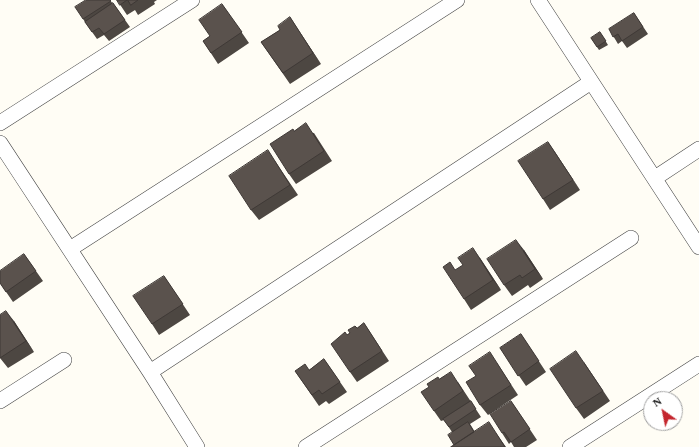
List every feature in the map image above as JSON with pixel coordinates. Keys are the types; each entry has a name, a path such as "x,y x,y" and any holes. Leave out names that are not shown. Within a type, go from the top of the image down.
{"street":[{"path":"0,123 192,0"},
{"path":"70,249 457,0"},
{"path":"538,0 699,247"},
{"path":"150,372 591,82"},
{"path":"0,143 70,249 104,304 150,372 190,445"},
{"path":"655,178 699,149"},
{"path":"306,447 631,238"},
{"path":"0,401 64,360"},
{"path":"570,447 699,364"}],"building":[{"path":"86,0 111,1 83,19 75,7"},
{"path":"117,0 127,0 120,5"},
{"path":"128,0 138,0 131,5"},
{"path":"113,3 125,20 104,34 99,28 92,32 85,22"},
{"path":"222,4 242,32 211,53 203,41 210,36 199,20"},
{"path":"634,13 643,27 622,41 618,34 613,37 609,29"},
{"path":"290,17 313,53 283,73 261,42 280,30 278,26"},
{"path":"600,32 606,41 597,47 591,38"},
{"path":"306,123 324,151 289,174 270,144 293,129 294,131"},
{"path":"548,142 573,180 543,199 518,161"},
{"path":"268,150 290,185 251,210 229,176"},
{"path":"516,240 535,269 522,278 520,275 504,285 487,259"},
{"path":"473,248 493,280 464,299 443,267 450,262 455,270 463,265 458,258"},
{"path":"24,254 36,271 6,292 0,283 0,271"},
{"path":"164,276 183,304 152,324 133,296"},
{"path":"6,311 26,341 0,358 0,315"},
{"path":"364,323 382,351 350,372 331,344 345,332 347,335 350,333 348,330 355,326 357,328"},
{"path":"521,334 539,361 518,376 500,348"},
{"path":"576,351 603,391 576,408 550,369"},
{"path":"490,352 511,385 480,405 466,382 476,376 469,366"},
{"path":"324,359 340,382 322,394 319,390 312,395 295,371 305,364 309,370"},
{"path":"451,372 463,391 434,411 421,392 429,387 427,384 438,377 439,379"},
{"path":"471,401 476,409 449,427 443,419"},
{"path":"511,401 530,429 511,442 504,432 502,433 490,414"},
{"path":"468,422 474,432 454,445 448,435"},
{"path":"489,422 505,447 451,447"}]}
